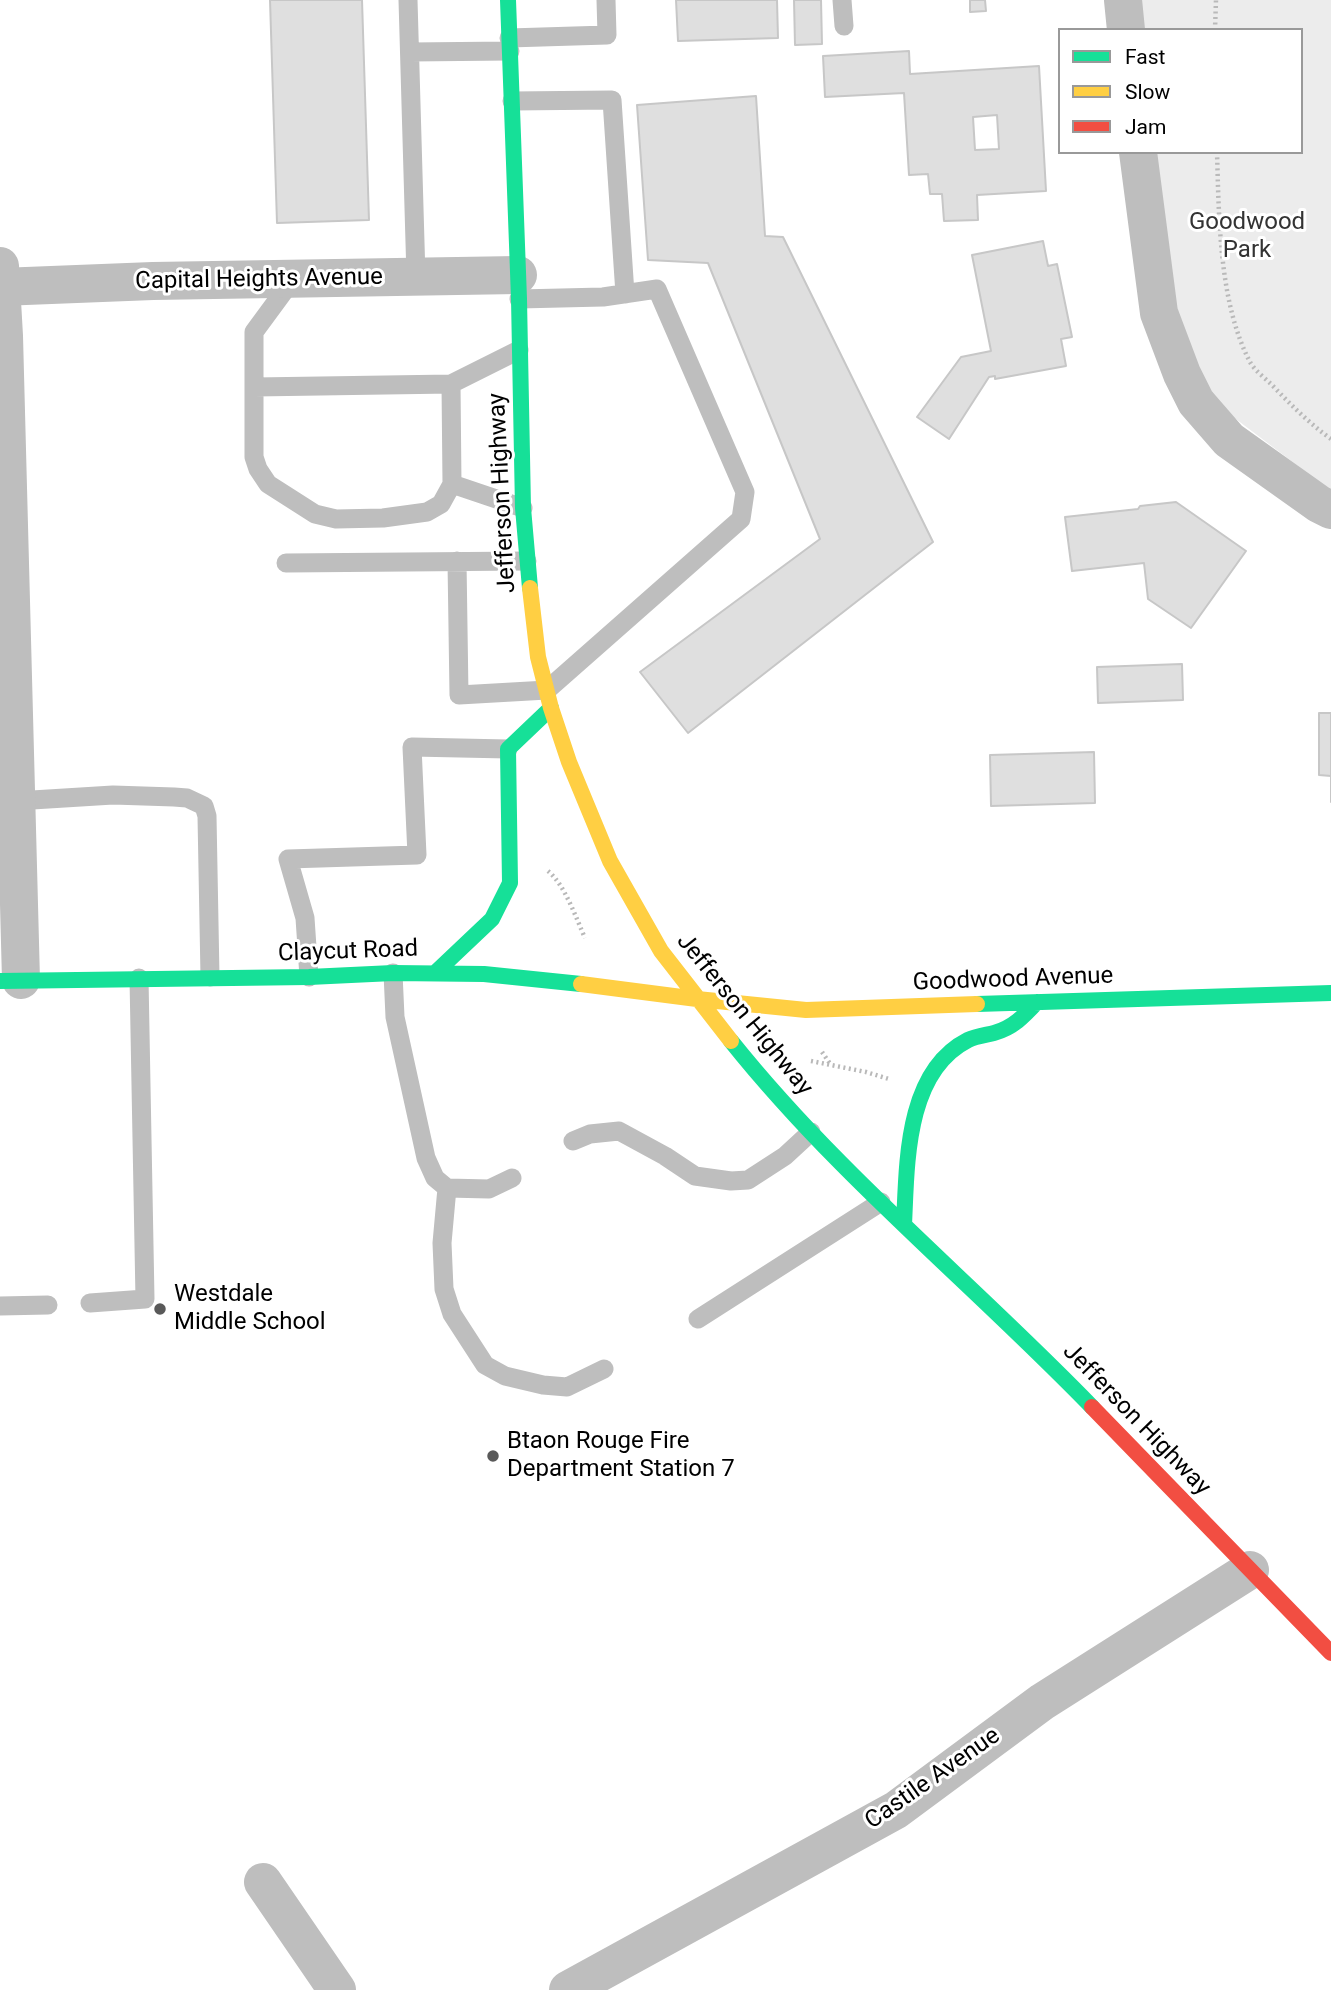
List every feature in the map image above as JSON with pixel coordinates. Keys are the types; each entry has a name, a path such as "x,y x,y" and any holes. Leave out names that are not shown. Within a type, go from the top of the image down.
{"main road":[{"name":"Jefferson Highway","path":"508,0 519,287 523,508 538,657 569,762 610,861 661,951 750,1065 811,1132 1055,1369 1331,1653"},
{"path":"435,972 492,919 510,883 508,749 549,699"},
{"name":"Claycut Road","path":"11,981 309,977 435,972 537,978 697,999"},
{"name":"Goodwood Avenue","path":"697,999 806,1010 1331,993"},
{"path":"904,1225 910,1130 920,1097 943,1057 968,1040 1013,1026 1037,1002"}],"street":[{"path":"1123,0 1126,28"},
{"path":"1138,154 1159,313 1182,374 1196,402 1229,440 1319,505 1331,510"},
{"name":"Capital Heights Avenue","path":"0,280 153,281 415,277 519,287"},
{"path":"0,280 4,336 16,801 11,981"},
{"name":"Castile Avenue","path":"568,1990 896,1810 1042,1702 1250,1570"},
{"path":"263,1882 337,1990"}],"lane":[{"path":"408,0 415,277"},
{"path":"410,52 607,34 606,0"},
{"path":"842,0 844,26"},
{"path":"512,101 612,100 625,294"},
{"path":"293,279 254,332 254,457 268,484 315,514 336,519 383,518 427,512 441,505 452,484 451,384"},
{"path":"457,561 459,695 549,699 741,519 745,492 657,289 603,297 519,287"},
{"path":"255,387 451,384 519,350"},
{"path":"452,484 523,508"},
{"path":"286,562 527,561"},
{"path":"309,977 305,918 288,859 417,855 412,747 508,749"},
{"path":"16,801 113,795 187,798 204,806 207,816 210,977"},
{"path":"393,973 395,1017 426,1157 435,1178 447,1188 489,1189 512,1178"},
{"path":"90,1303 145,1299 139,978"},
{"path":"573,1141 590,1134 619,1131 695,1176 731,1181 748,1180 785,1156 811,1132"},
{"path":"447,1188 442,1243 444,1289 452,1314 485,1365 505,1376 542,1385 568,1387 604,1369"},
{"path":"698,1319 881,1202"},
{"path":"0,1306 48,1305"}],"path":[{"path":"1215,28 1216,0"},
{"path":"1217,154 1223,257 1237,330 1251,364 1310,424 1331,439"},
{"path":"545,868 556,877 585,938"},
{"path":"822,1052 831,1065"},
{"path":"811,1060 897,1082"}],"green space":[{"name":"Goodwood Park","path":"1137,0 1331,0 1331,491 1224,410 1190,361 1174,319 1152,154 1303,154 1303,28 1140,28"}],"building":[{"path":"270,0 362,0 369,220 277,223"},
{"path":"676,0 777,0 778,38 678,41"},
{"path":"794,0 821,0 822,44 795,45"},
{"path":"970,0 985,0 986,11 970,12"},
{"path":"909,51 910,74 1039,66 1046,191 977,195 978,220 944,221 942,194 930,194 928,174 909,175 904,93 825,97 823,56","holes":["997,115 999,149 975,150 973,117"]},
{"path":"756,96 765,236 783,237 933,542 688,733 640,672 820,539 708,263 648,260 637,105"},
{"path":"1043,241 1048,266 1057,264 1072,337 1061,339 1066,366 995,379 995,376 989,377 949,439 917,417 961,357 991,351 972,255"},
{"path":"1176,502 1246,551 1191,628 1148,599 1144,563 1072,571 1065,517"},
{"path":"1182,664 1183,700 1098,703 1097,667"},
{"path":"1319,713 1331,713 1331,776 1319,775"},
{"path":"1094,752 1095,803 991,806 990,755"}],"traffic: fast":[{"path":"508,0 519,299 523,508 530,588"},
{"path":"435,973 492,919 510,883 508,749 551,708"},
{"path":"0,981 309,977 393,973 484,974 581,984"},
{"path":"977,1004 1331,993"},
{"path":"904,1225 909,1148 921,1097 932,1074 947,1055 968,1040 1013,1025 1037,1002"},
{"path":"731,1041 772,1090 861,1183 1092,1407"}],"traffic: slow":[{"path":"530,588 538,657 551,708 569,762 610,861 661,951 731,1041"},
{"path":"581,984 806,1010 977,1004"}],"traffic: jam":[{"path":"1092,1407 1331,1653"}],"place":[{"name":"Westdale Middle School","path":"160,1309"},
{"name":"Btaon Rouge Fire Department Station 7","path":"493,1456"}]}
